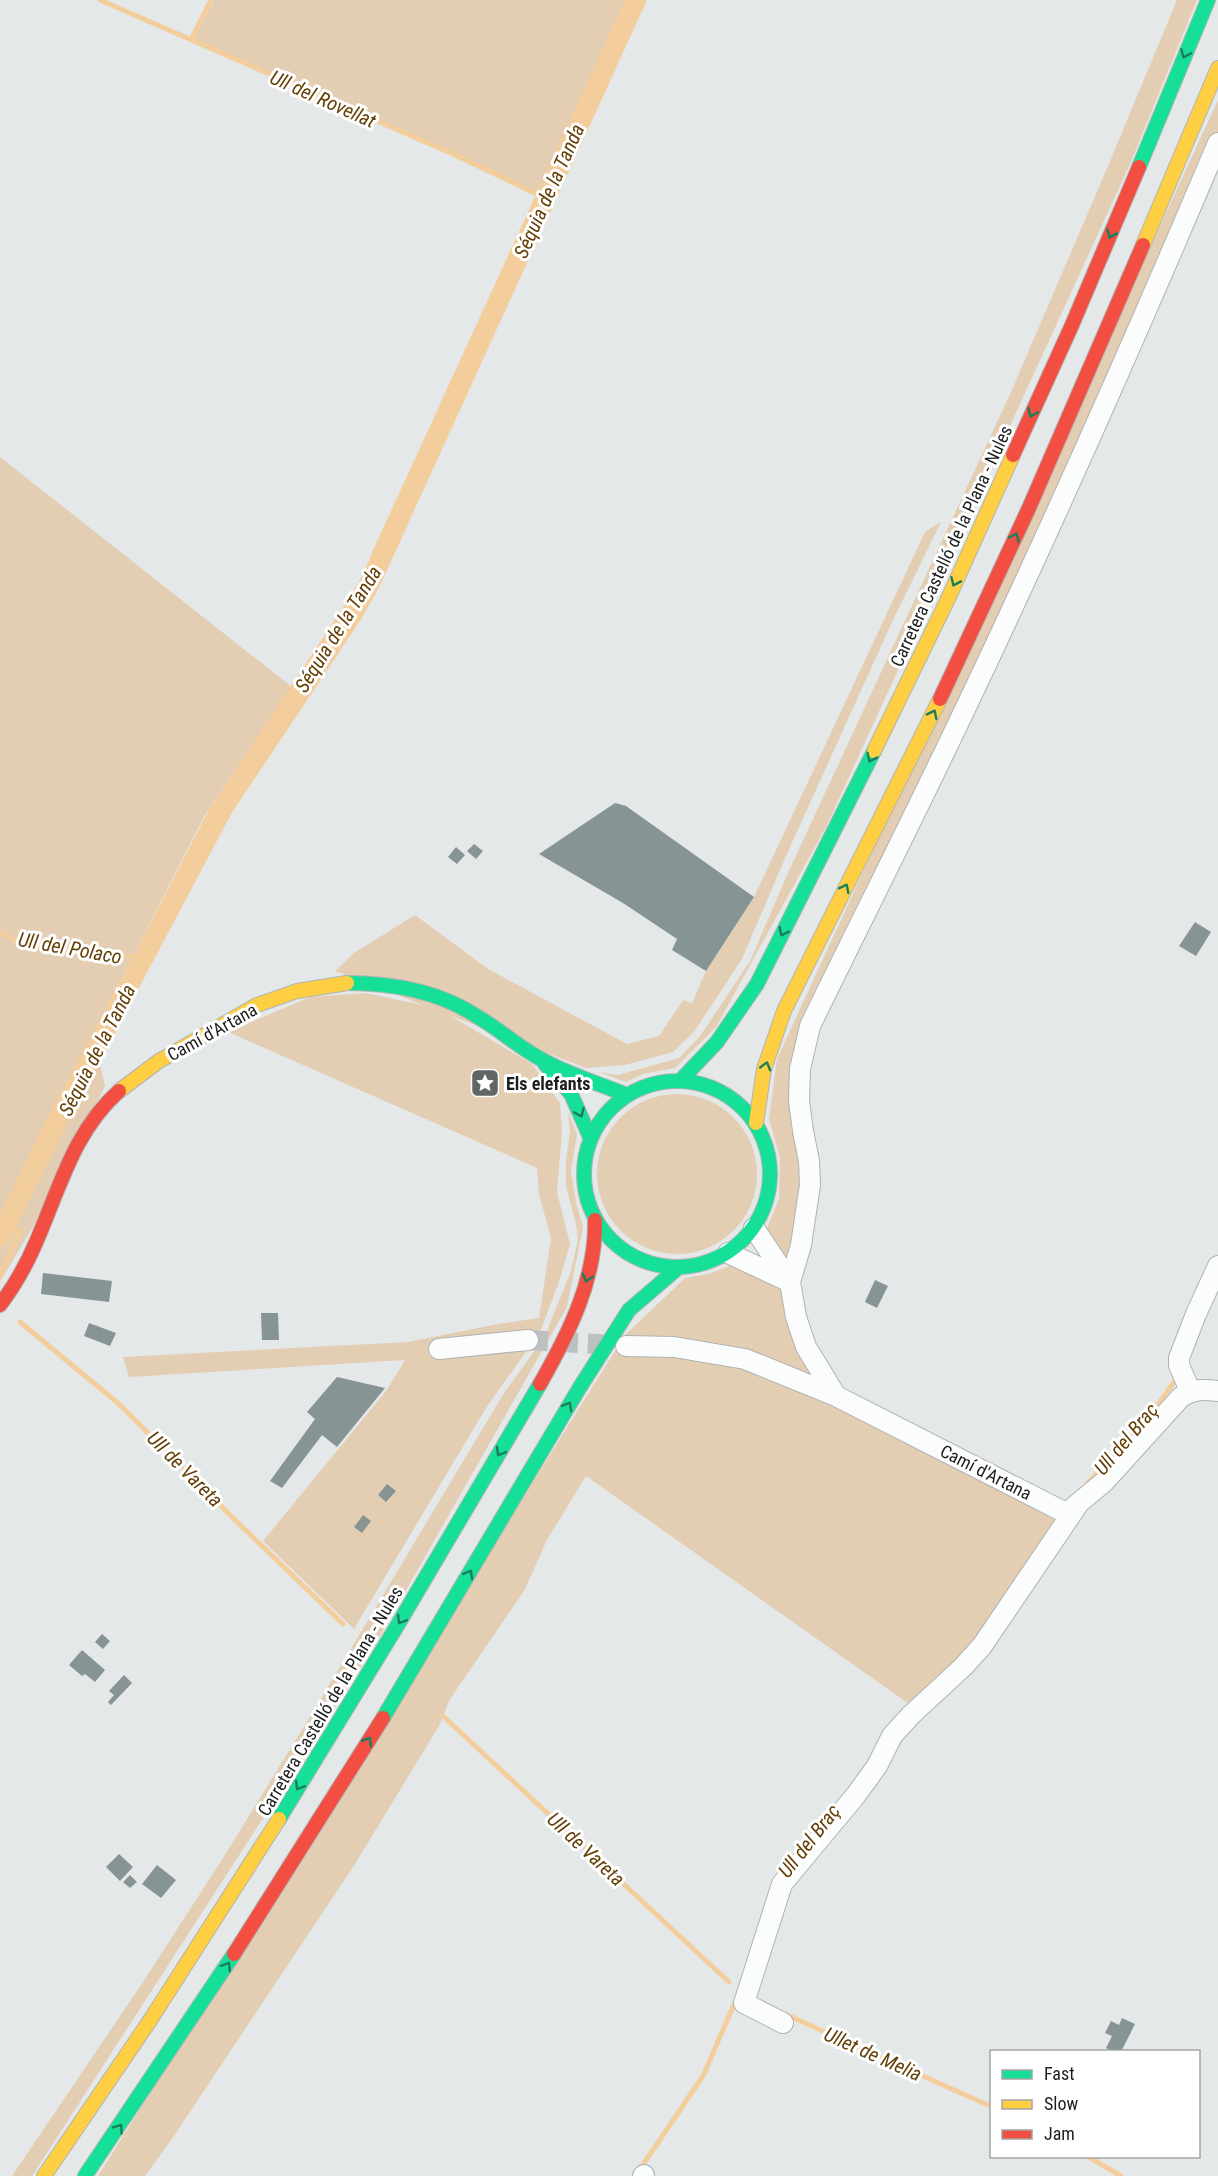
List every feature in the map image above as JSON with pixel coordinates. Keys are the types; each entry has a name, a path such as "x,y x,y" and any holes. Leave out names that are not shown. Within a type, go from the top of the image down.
{"main road":[{"name":"Carretera Castelló de la Plana - Nules","path":"680,1081 717,1042 757,984 948,599 1072,325 1208,0"},
{"path":"756,1123 764,1069 784,1011 933,713 1029,508 1177,169 1218,68"},
{"name":"Camí d'Artana","path":"0,1305 20,1275 46,1222 76,1147 90,1124 127,1083 167,1055 272,999 314,987 351,982 382,984 429,994 470,1011 540,1058 627,1095"},
{"name":"Camí d'Artana","path":"540,1058 572,1094 591,1137"},
{"path":"680,1081 709,1086 735,1101 756,1123 770,1157 769,1194 754,1228 728,1253 704,1264 678,1268 645,1263 616,1246 595,1220 583,1179 591,1137 605,1114 627,1095 652,1084 680,1081"},
{"name":"Carretera Castelló de la Plana - Nules","path":"44,2176 253,1860 382,1653 514,1428 549,1367 579,1303 589,1275 595,1246 595,1220"},
{"path":"85,2176 212,1989 412,1672 580,1387 629,1310 678,1268"}],"street":[{"path":"790,1282 801,1245 810,1185 809,1161 802,1131 799,1101 800,1069 810,1026 967,706 1102,412 1218,143"},
{"path":"754,1228 790,1282 796,1317 806,1347 836,1396"},
{"path":"728,1253 790,1282"},
{"path":"1190,1391 1179,1365 1179,1358 1218,1266"},
{"path":"439,1349 528,1340"},
{"path":"626,1346 674,1347 745,1359 836,1396"},
{"path":"783,2023 744,2002 782,1884 856,1795 877,1766 892,1736 911,1715 963,1667 981,1646 1079,1503 1104,1482 1181,1397 1190,1391 1201,1389 1218,1391"},
{"name":"Camí d'Artana","path":"836,1396 1065,1512 1079,1503"}],"shaded area":[{"path":"214,0 627,0 539,193 194,39"},
{"path":"1177,0 1197,0 1130,164 827,825 716,1027 675,1068 643,1074 626,1082 598,1072 618,1075 679,1058 701,1035 750,961 787,875 1011,392"},
{"path":"1218,100 1218,132 1169,249 808,1025 805,1161 790,1269 764,1235 779,1199 780,1158 769,1119 777,1059"},
{"path":"0,457 292,687 206,813 0,1217"},
{"path":"941,522 893,620 742,959 694,1032 673,1052 625,1065 586,1068 335,971 354,953 415,915 488,969 627,1044 659,1036 683,1000 692,1003 706,971 754,897 925,532"},
{"path":"365,993 437,1008 532,1064 560,1103 562,1131 557,1192 570,1244 559,1282 540,1332 486,1408 354,1629 263,1541 386,1391 405,1360 129,1377 123,1357 408,1342 539,1318 551,1238 539,1194 537,1168 228,1032 310,997"},
{"path":"99,1060 105,1086 40,1215 0,1282 0,1249 19,1208"},
{"path":"677,1094 693,1095 708,1100 722,1107 734,1117 744,1129 751,1143 756,1158 756,1190 751,1205 744,1219 734,1231 722,1241 708,1248 693,1253 677,1254 661,1253 646,1248 632,1241 620,1231 610,1219 603,1205 598,1190 597,1174 598,1158 603,1143 610,1129 620,1117 632,1107 646,1100 661,1095"},
{"path":"568,1112 577,1134 571,1171 576,1203 583,1227 567,1307 376,1643 32,2176 12,2176 143,1982 223,1858 504,1393 545,1336 571,1271 578,1239 566,1186 566,1160 570,1131"},
{"path":"732,1265 786,1287 821,1384 742,1361 1066,1516 976,1646 912,1706 586,1476 547,1540 524,1591 450,1699 439,1726 355,1864 174,2136 145,2176 98,2176 625,1335 685,1278 708,1274"}],"building":[{"path":"615,803 626,806 754,897 706,971 672,950 677,939 623,903 539,854"},
{"path":"474,844 483,851 476,859 467,851"},
{"path":"456,847 465,855 457,864 448,857"},
{"path":"1195,922 1211,932 1196,956 1179,946"},
{"path":"43,1273 112,1281 109,1302 41,1294"},
{"path":"875,1280 888,1286 877,1308 865,1302"},
{"path":"261,1313 278,1313 279,1340 262,1340"},
{"path":"89,1323 116,1333 110,1346 84,1336"},
{"path":"337,1377 385,1388 337,1447 322,1435 282,1488 270,1481 315,1419 307,1412"},
{"path":"387,1484 396,1491 386,1502 378,1495"},
{"path":"363,1515 371,1521 362,1533 354,1527"},
{"path":"102,1634 110,1641 103,1649 95,1642"},
{"path":"82,1650 105,1670 95,1682 85,1674 82,1676 69,1665"},
{"path":"124,1675 132,1683 111,1705 108,1702 114,1695 109,1691"},
{"path":"119,1854 133,1867 120,1881 106,1867"},
{"path":"157,1865 176,1880 161,1898 142,1884"},
{"path":"130,1875 137,1882 130,1888 123,1882"},
{"path":"1122,2018 1135,2024 1122,2050 1109,2050 1106,2048 1112,2036 1105,2033 1111,2021 1119,2025"}],"waterway":[{"name":"Ull del Rovellat","path":"100,0 453,154 545,198"},
{"path":"191,40 211,0"},
{"path":"0,1221 211,811 367,573 628,0"},
{"name":"Séquia de la Tanda","path":"0,1237 55,1125 223,808 352,615 371,581 636,0"},
{"name":"Ull del Polaco","path":"0,932 18,942 135,957 142,960"},
{"name":"Ull de Vareta","path":"0,1277 20,1231 6,1225"},
{"name":"Ull de Vareta","path":"20,1322 119,1404 343,1624"},
{"name":"Ull del Braç","path":"1087,1484 1146,1420 1177,1377"},
{"name":"Ull de Vareta","path":"443,1716 729,1982"},
{"name":"Ull del Braç","path":"640,2169 703,2076 735,2002"},
{"name":"Ullet de Melia","path":"785,2014 990,2106"},
{"name":"Ullet de Melia","path":"1090,2158 1121,2176"}],"tunnel":[{"path":"528,1340 614,1345"}],"traffic: fast":[{"path":"1139,167 1208,0"},
{"path":"680,1081 717,1042 757,984 874,751"},
{"path":"347,983 416,990 448,1001 486,1022 549,1064 627,1095"},
{"path":"545,1064 571,1094 590,1137"},
{"path":"677,1081 713,1088 743,1108 763,1138 770,1174 763,1210 743,1240 713,1260 677,1267 641,1260 611,1240 591,1210 584,1174 591,1138 611,1108 641,1088 677,1081"},
{"path":"383,1718 580,1387 629,1310 678,1268"},
{"path":"279,1819 397,1626 540,1384"},
{"path":"85,2176 234,1954"}],"traffic: slow":[{"path":"1143,245 1218,68"},
{"path":"874,751 948,599 1013,455"},
{"path":"756,1123 764,1069 784,1011 940,699"},
{"path":"119,1091 159,1061 257,1005 297,991 347,983"},
{"path":"44,2176 149,2022 279,1819"}],"traffic: jam":[{"path":"1013,455 1072,325 1139,167"},
{"path":"940,699 1029,508 1143,245"},
{"path":"0,1305 16,1282 29,1257 79,1142 90,1124 119,1091"},
{"path":"540,1384 570,1326 586,1285 591,1264 595,1220"},
{"path":"234,1954 383,1718"}],"place":[{"name":"Els elefants","path":"485,1083"}]}
